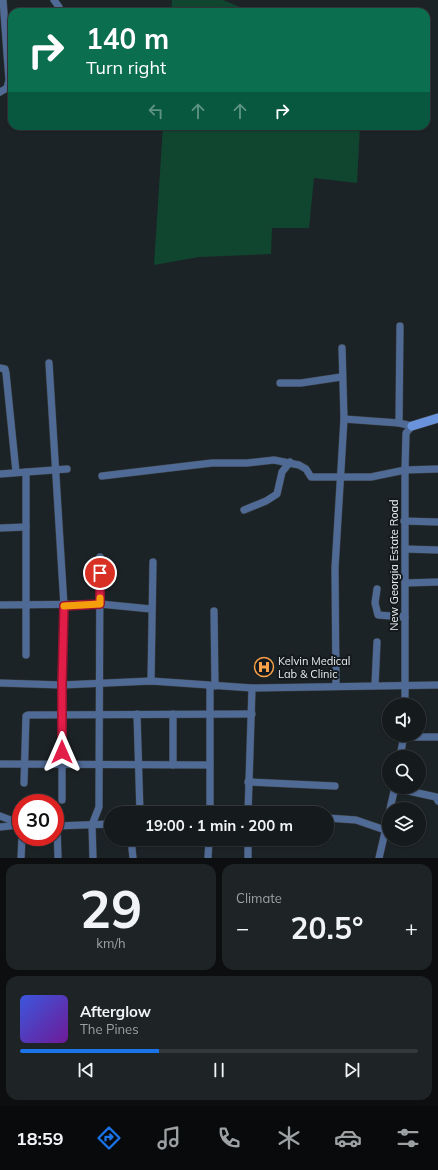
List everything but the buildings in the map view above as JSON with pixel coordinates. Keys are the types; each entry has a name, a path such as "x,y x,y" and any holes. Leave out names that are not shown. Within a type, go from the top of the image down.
{"street":[{"path":"3,0 8,67"},
{"path":"0,92 7,88 8,84"},
{"path":"399,424 400,326"},
{"path":"336,686 335,568 339,476 344,419 341,377 342,348"},
{"path":"50,362 64,606 62,794"},
{"path":"0,368 5,370 6,373 16,472"},
{"path":"280,383 301,383 341,377"},
{"path":"344,419 412,426 438,418"},
{"name":"New Georgia Estate Road","path":"405,698 405,470 406,433 412,426"},
{"path":"102,476 212,463 247,463 274,460 290,462 306,469 311,477 371,477 405,470 438,469"},
{"path":"244,510 266,501 277,494 282,472 290,462"},
{"path":"0,474 67,469"},
{"path":"26,472 26,655"},
{"path":"404,522 438,522"},
{"path":"0,528 26,527"},
{"path":"405,549 438,550"},
{"path":"93,858 92,825 96,818 98,807 99,764 100,557"},
{"path":"151,681 151,609 153,562"},
{"path":"406,583 438,582"},
{"path":"377,589 375,603 378,615 406,617"},
{"path":"0,605 64,606 100,604 151,609"},
{"path":"210,806 210,714 213,686 214,612"},
{"path":"375,685 377,642"},
{"path":"0,683 62,685 151,681 252,688 405,684 438,685"},
{"path":"248,806 252,688"},
{"path":"24,783 26,716 99,714 252,714"},
{"path":"138,714 140,806"},
{"path":"173,714 173,765"},
{"path":"426,736 438,736"},
{"path":"0,764 210,765"},
{"path":"248,782 335,786"},
{"path":"421,794 436,798 438,801"},
{"path":"0,816 12,821"},
{"path":"334,818 356,820 382,829"},
{"path":"64,826 104,824"},
{"path":"0,827 12,825"},
{"path":"379,858 382,844"},
{"path":"21,858 22,846"},
{"path":"57,846 58,858"},
{"path":"131,846 132,858"},
{"path":"208,858 209,846"},
{"path":"248,846 248,858"}],"green space":[{"path":"172,0 223,0 242,8 171,8"},
{"path":"163,130 360,130 357,183 314,178 309,228 272,228 271,254 199,257 154,265"}],"slow traffic":[{"path":"64,606 100,604 100,598"}],"place":[{"name":"Kelvin Medical Lab & Clinic","path":"264,667"}],"route":[{"path":"62,752 64,606 100,604 100,573"}]}
